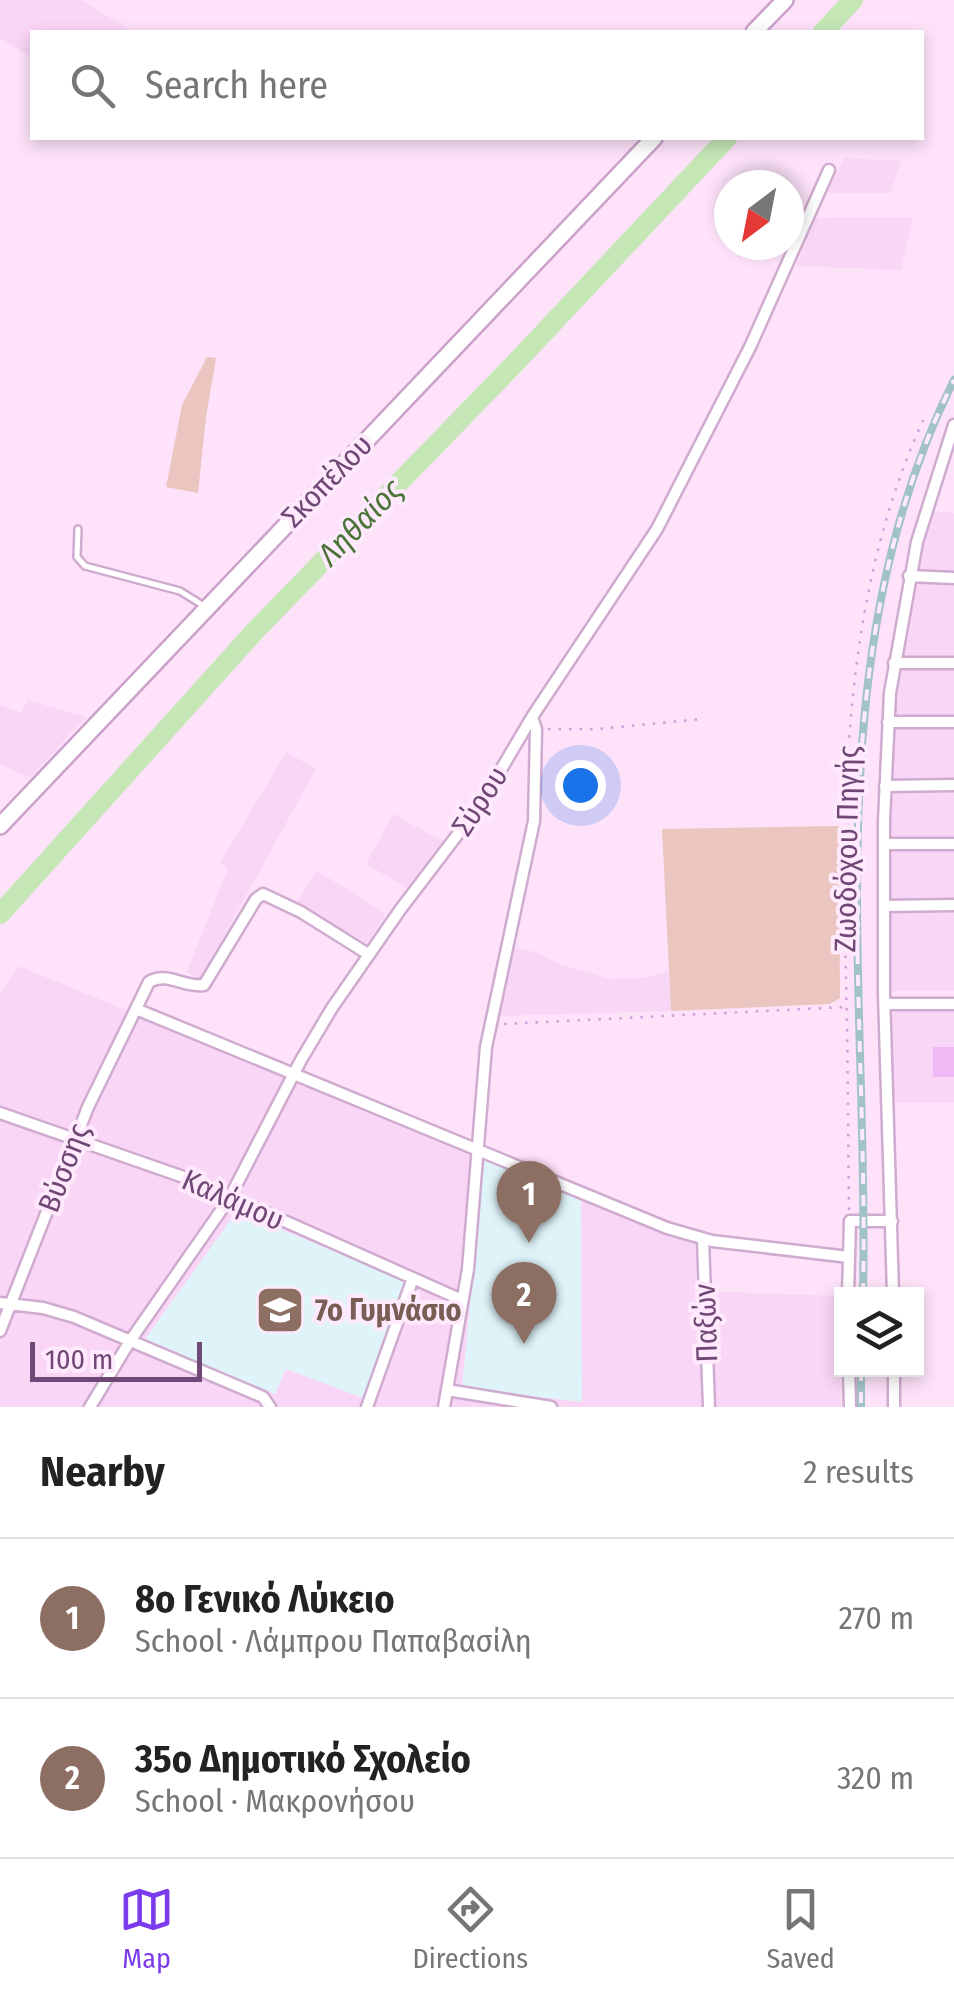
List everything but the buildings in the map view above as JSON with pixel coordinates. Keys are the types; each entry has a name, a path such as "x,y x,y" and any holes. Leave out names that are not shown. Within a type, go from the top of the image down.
{"main road":[{"path":"756,30 785,0"},
{"name":"Σκοπέλου","path":"0,826 652,140"}],"street":[{"name":"Σύρου","path":"90,1407 130,1341 229,1199 294,1074 368,954 480,805 620,588 674,497 757,332 829,170"},
{"path":"893,1287 884,906 888,722 909,576 953,433"},
{"path":"909,576 954,578"},
{"path":"894,664 954,662"},
{"path":"888,722 954,722"},
{"path":"444,1407 462,1300 490,1024 534,821 534,723"},
{"path":"886,786 954,785"},
{"path":"885,844 954,844"},
{"path":"368,954 263,894 256,899 204,986 156,978 147,985 136,1009 667,1228 703,1240 848,1258"},
{"path":"884,906 954,905"},
{"path":"885,1004 954,1004"},
{"name":"Βύσσης","path":"0,1331 5,1303 136,1009"},
{"name":"Καλάμου","path":"0,1113 192,1180 462,1300"},
{"path":"848,1287 850,1221 892,1221"},
{"name":"Παξών","path":"703,1240 709,1407"},
{"path":"367,1407 412,1278"},
{"path":"5,1303 60,1312 269,1404"},
{"path":"850,1377 850,1407"},
{"path":"894,1377 894,1407"},
{"path":"447,1390 548,1407"}],"lane":[{"path":"78,529 77,557 84,566 180,590 206,608"}],"path":[{"name":"Ζωοδόχου Πηγής","path":"850,1221 845,813 853,683 883,528 911,445 926,414"},
{"path":"534,723 597,728 702,719"},
{"path":"490,1024 847,1007"}],"shaded area":[{"path":"0,0 81,0 131,30 30,30 30,57 0,38"},
{"path":"844,158 901,161 891,193 827,193"},
{"path":"913,217 901,270 796,266 798,260 804,260 804,247 816,218"},
{"path":"207,357 216,358 198,493 166,487 182,405"},
{"path":"929,511 954,513 954,991 889,991 888,854 894,710 916,562"},
{"path":"28,700 86,717 30,778 0,764 0,705 21,713"},
{"path":"286,752 316,769 200,979 187,972 228,868 220,863"},
{"path":"393,814 443,841 407,888 366,864"},
{"path":"839,826 840,998 830,1004 671,1011 662,829"},
{"path":"316,870 386,914 366,944 297,903"},
{"path":"509,946 610,979 669,972 671,1011 499,1016"},
{"path":"19,966 695,1245 697,1291 834,1296 834,1377 840,1377 841,1407 0,1407 0,993"},
{"path":"895,1011 954,1011 954,1103 892,1103 890,1020"},
{"path":"484,1160 581,1200 582,1402 462,1388"},
{"name":"7ο Γυμνάσιο","path":"237,1211 405,1281 363,1398 286,1369 275,1394 145,1339"}],"waterway":[{"name":"Ληθαίος","path":"825,30 853,0"},
{"name":"Ληθαίος","path":"0,914 255,631 725,140"}],"railway":[{"path":"863,1287 857,945 858,829 865,714 881,600 910,489 954,380"},
{"path":"861,1377 861,1407"}],"place":[{"name":"8ο Γενικό Λύκειο","path":"529,1243"},
{"name":"7ο Γυμνάσιο","path":"280,1310"},
{"name":"35ο Δημοτικό Σχολείο","path":"524,1344"}]}
